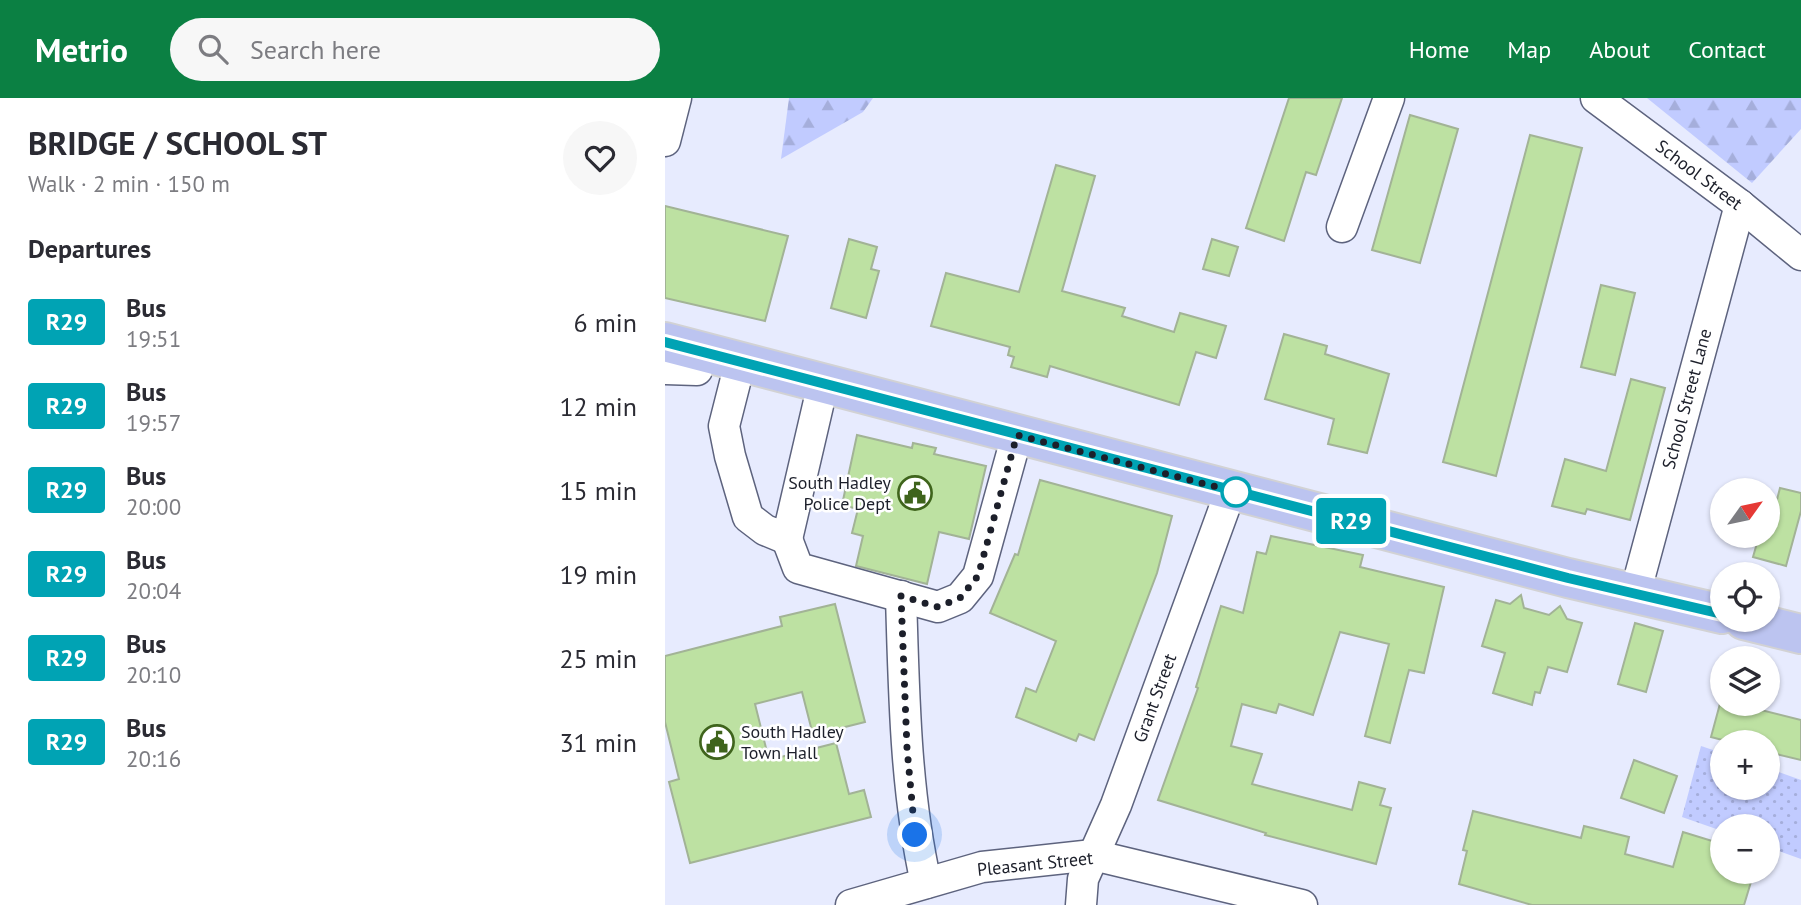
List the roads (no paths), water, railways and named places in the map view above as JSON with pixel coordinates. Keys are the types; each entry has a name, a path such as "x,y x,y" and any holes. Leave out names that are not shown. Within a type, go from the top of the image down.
{"main road":[{"path":"682,347 1710,611"},
{"path":"1780,629 1801,634"}],"street":[{"path":"665,141 676,98"},
{"path":"1342,227 1389,98"},
{"name":"School Street","path":"1596,98 1740,205 1801,255"},
{"name":"School Street Lane","path":"1635,594 1740,205"},
{"path":"665,369 697,370 682,347"},
{"path":"740,363 724,426 730,456 748,517 765,530 787,539"},
{"path":"823,384 787,539 798,568 938,607 960,598 978,576 1017,435"},
{"name":"Grant Street","path":"1081,905 1080,890 1116,805 1231,490"},
{"path":"901,596 908,760 915,835 926,883"},
{"name":"Pleasant Street","path":"851,905 890,900 926,883 982,867 1093,855 1302,905"}],"place":[{"name":"South Hadley Police Dept","path":"915,493"},
{"name":"South Hadley Town Hall","path":"717,742"}]}
